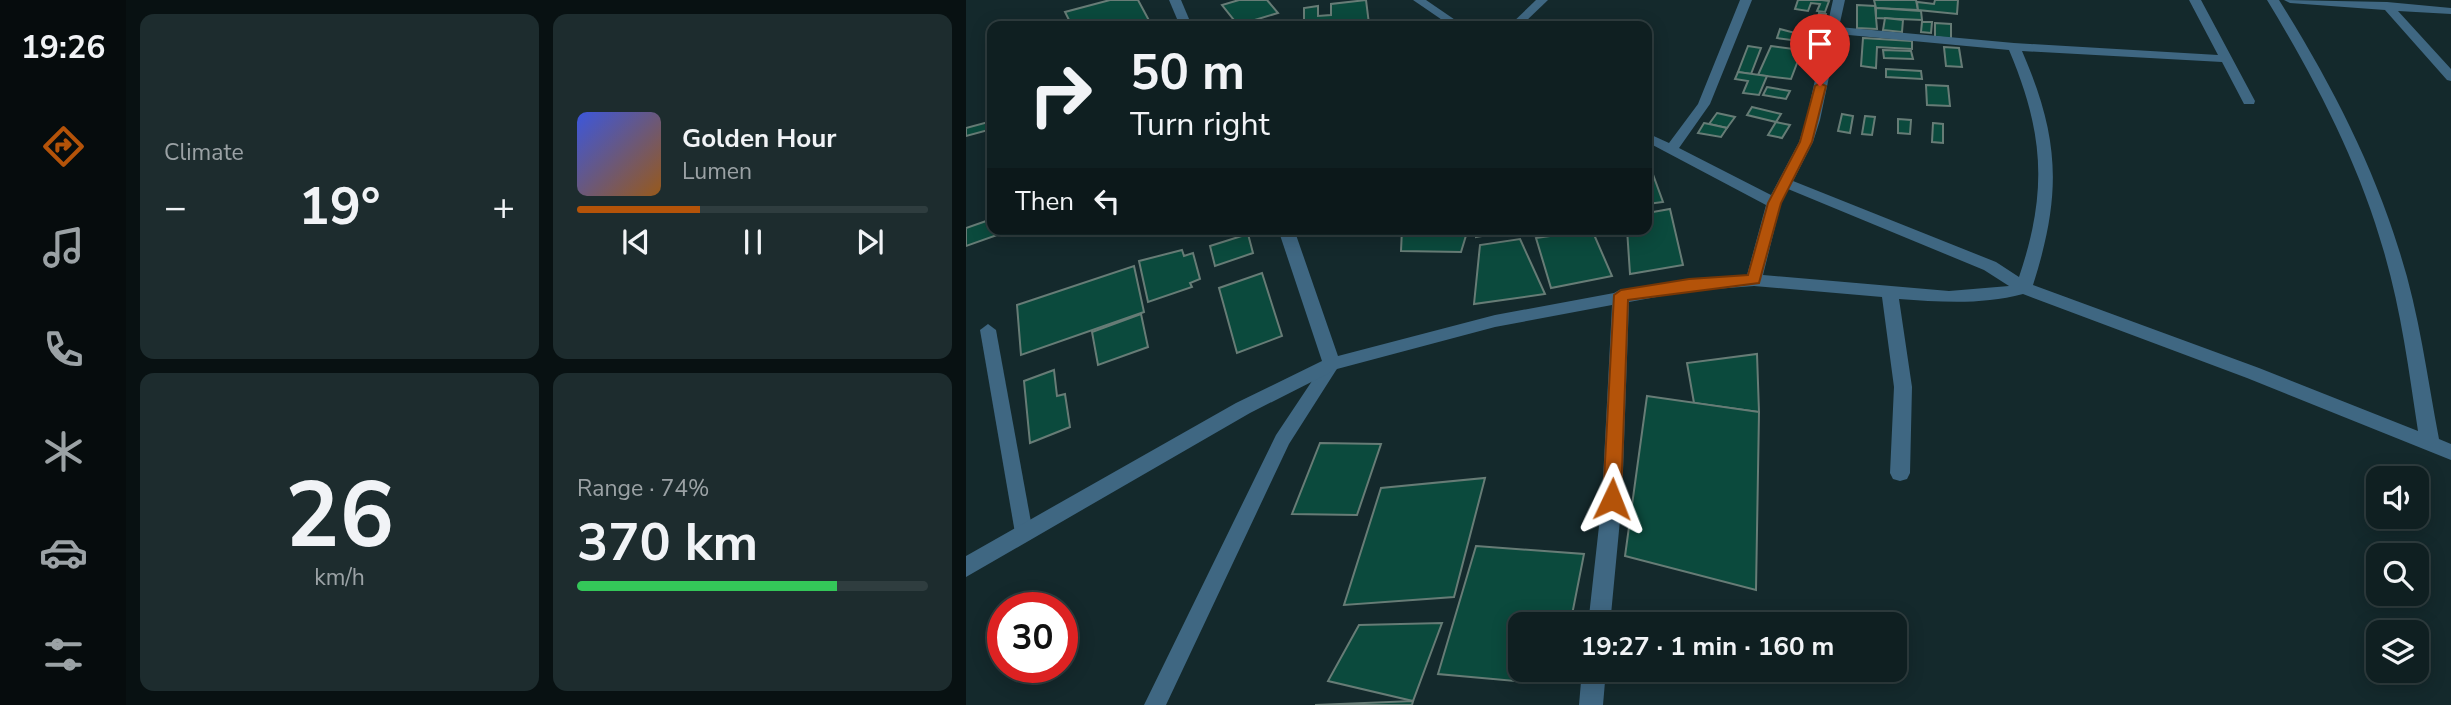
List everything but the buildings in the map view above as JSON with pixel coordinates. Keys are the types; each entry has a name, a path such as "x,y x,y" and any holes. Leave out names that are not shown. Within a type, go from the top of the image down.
{"street":[{"path":"1175,0 1184,21"},
{"path":"1419,0 1449,21"},
{"path":"1520,21 1542,0"},
{"path":"1672,148 1704,104 1746,0"},
{"path":"1754,280 1774,203 1806,142 1835,30 1839,0"},
{"path":"2195,0 2249,102"},
{"path":"2273,0 2328,101 2378,211 2392,252 2411,334 2430,444"},
{"path":"2290,0 2451,10"},
{"path":"2387,5 2451,77"},
{"path":"1835,30 2014,47 2227,59"},
{"path":"2014,47 2038,108 2046,189 2036,255 2024,288"},
{"path":"1652,140 1774,203"},
{"path":"1783,182 1990,266 2024,288 2253,373 2451,452"},
{"path":"1288,235 1332,364"},
{"path":"966,567 1243,408 1332,364 1495,321 1621,295 1689,285 1754,280 1890,293 1974,297 1998,295 2024,288"},
{"path":"1890,293 1903,387 1900,473"},
{"path":"1600,612 1612,499 1621,295"},
{"path":"1591,705 1593,682"}],"lane":[{"path":"988,330 1024,533"},
{"path":"1155,705 1282,440 1332,364"}],"route":[{"path":"1612,499 1621,295 1689,285 1754,280 1774,203 1806,142 1820,86"}]}
